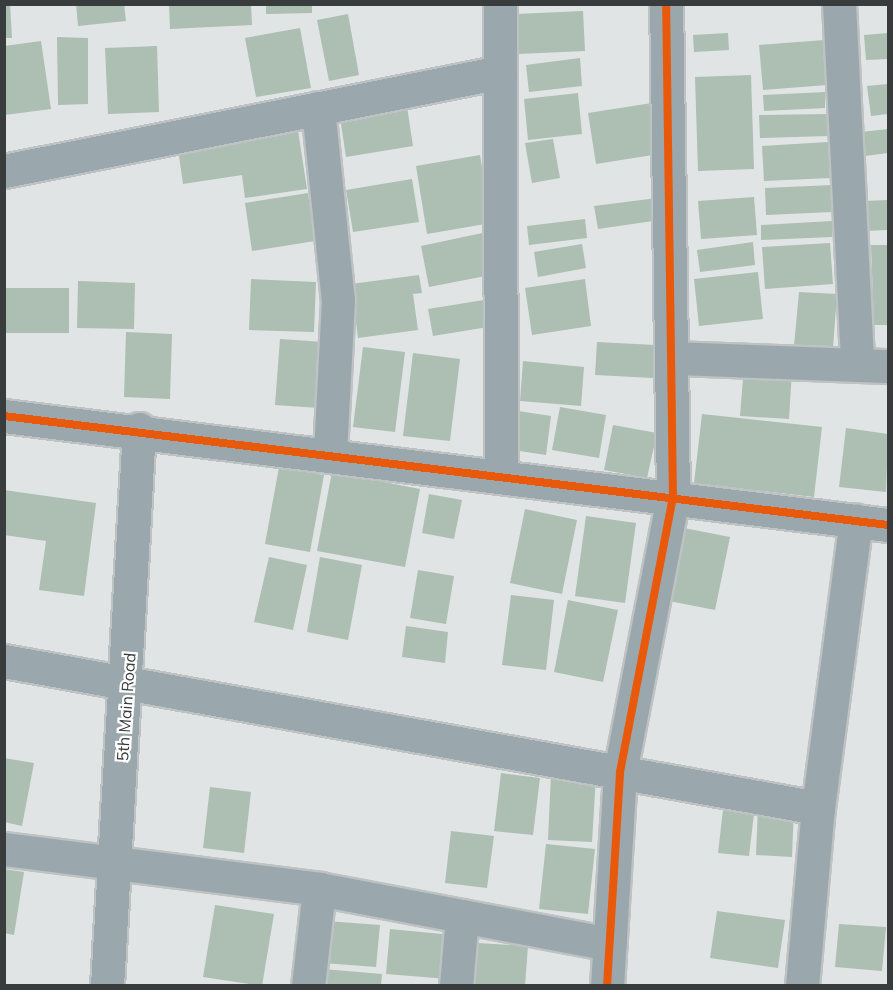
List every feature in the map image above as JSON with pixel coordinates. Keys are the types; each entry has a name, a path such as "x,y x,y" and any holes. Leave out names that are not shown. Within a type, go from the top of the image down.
{"street":[{"path":"500,4 496,74 501,475"},
{"path":"607,986 620,772 673,497 675,358 666,4"},
{"path":"675,358 873,366 839,4"},
{"path":"4,171 496,74"},
{"path":"318,108 338,300 330,453"},
{"path":"4,416 139,429 888,525"},
{"name":"5th Main Road","path":"107,986 128,683 139,429"},
{"path":"802,986 818,808 856,520"},
{"path":"4,661 818,808"},
{"path":"4,849 116,865 320,889 610,944"},
{"path":"308,986 320,889"},
{"path":"456,986 462,916"}],"building":[{"path":"4,4 10,4 12,38 4,38"},
{"path":"76,4 124,4 126,21 78,26"},
{"path":"169,4 251,4 252,25 170,29"},
{"path":"266,4 312,4 312,13 266,14"},
{"path":"583,11 585,51 518,54 516,14"},
{"path":"348,14 359,75 329,81 317,20"},
{"path":"300,28 311,88 256,97 245,38"},
{"path":"728,33 729,50 694,52 693,35"},
{"path":"888,33 888,59 866,60 864,35"},
{"path":"57,37 88,38 88,104 58,105"},
{"path":"824,40 827,85 763,90 759,45"},
{"path":"41,41 51,109 5,115 4,46"},
{"path":"157,46 159,112 108,114 105,48"},
{"path":"580,58 582,86 529,92 526,65"},
{"path":"751,75 754,169 698,171 695,77"},
{"path":"888,84 888,114 871,116 867,86"},
{"path":"825,92 825,108 764,111 763,95"},
{"path":"578,93 582,134 528,140 524,99"},
{"path":"406,100 413,146 346,157 339,111"},
{"path":"652,103 659,154 596,164 588,113"},
{"path":"827,114 828,136 760,138 759,115"},
{"path":"297,124 307,189 245,198 242,175 183,184 177,142"},
{"path":"888,129 888,153 865,156 861,132"},
{"path":"553,139 560,178 532,183 525,143"},
{"path":"828,142 830,178 764,181 762,146"},
{"path":"480,155 491,223 427,234 416,166"},
{"path":"412,179 419,222 353,232 346,190"},
{"path":"832,185 833,212 766,215 765,188"},
{"path":"308,193 315,241 252,251 245,203"},
{"path":"754,197 757,235 701,239 698,201"},
{"path":"657,198 660,220 598,229 594,206"},
{"path":"888,200 888,230 864,231 864,201"},
{"path":"585,219 587,238 529,245 527,226"},
{"path":"832,221 832,237 761,240 761,225"},
{"path":"487,232 496,274 429,287 421,246"},
{"path":"753,242 755,265 700,272 697,250"},
{"path":"830,243 833,284 765,289 762,247"},
{"path":"582,244 586,268 538,277 534,252"},
{"path":"871,245 888,245 888,325 874,325"},
{"path":"758,272 763,319 699,326 694,279"},
{"path":"419,275 422,293 413,294 418,330 358,338 351,284"},
{"path":"251,279 316,282 314,332 249,330"},
{"path":"585,279 591,326 532,335 525,288"},
{"path":"78,281 135,283 134,329 77,328"},
{"path":"4,288 69,288 69,333 4,333"},
{"path":"799,292 837,294 833,348 794,346"},
{"path":"490,299 494,326 433,336 428,309"},
{"path":"126,332 172,334 170,399 124,397"},
{"path":"280,339 324,342 319,408 275,405"},
{"path":"597,342 655,345 653,378 595,375"},
{"path":"363,347 405,352 395,432 353,427"},
{"path":"413,353 460,359 450,441 403,436"},
{"path":"523,361 584,367 581,406 520,401"},
{"path":"744,366 792,369 789,419 740,416"},
{"path":"560,407 606,415 599,458 552,450"},
{"path":"518,411 551,416 546,455 513,450"},
{"path":"702,414 822,427 814,497 694,483"},
{"path":"613,425 657,433 647,478 604,470"},
{"path":"846,428 888,434 886,492 839,487"},
{"path":"279,467 324,475 310,552 265,544"},
{"path":"332,472 420,489 405,567 317,551"},
{"path":"4,490 96,503 84,596 39,590 46,541 4,535"},
{"path":"429,494 462,500 454,539 422,533"},
{"path":"525,509 577,520 562,594 510,583"},
{"path":"586,516 636,523 625,603 575,596"},
{"path":"684,528 730,537 715,610 669,601"},
{"path":"269,557 307,565 293,630 254,622"},
{"path":"320,557 362,565 348,640 307,632"},
{"path":"418,570 454,576 446,624 410,618"},
{"path":"511,595 554,600 546,670 502,665"},
{"path":"568,600 618,610 603,682 554,672"},
{"path":"406,626 448,632 445,663 402,657"},
{"path":"4,758 34,763 22,826 4,822"},
{"path":"501,773 540,778 533,835 494,831"},
{"path":"551,774 596,776 592,842 548,840"},
{"path":"210,787 251,792 244,853 203,848"},
{"path":"724,801 755,805 749,856 718,853"},
{"path":"758,806 794,808 792,857 756,855"},
{"path":"451,831 494,836 487,888 445,883"},
{"path":"546,844 595,849 588,914 539,909"},
{"path":"4,869 24,872 14,935 4,933"},
{"path":"215,905 274,914 262,986 203,977"},
{"path":"717,911 785,920 778,968 710,958"},
{"path":"326,921 380,925 376,967 323,963"},
{"path":"839,924 886,927 882,971 835,967"},
{"path":"390,929 452,935 448,979 386,974"},
{"path":"478,943 528,946 525,986 474,986"},
{"path":"323,969 382,974 381,986 322,986"}],"cycle path":[{"path":"607,986 620,772 673,497 666,4"},
{"path":"4,416 888,525"}]}
